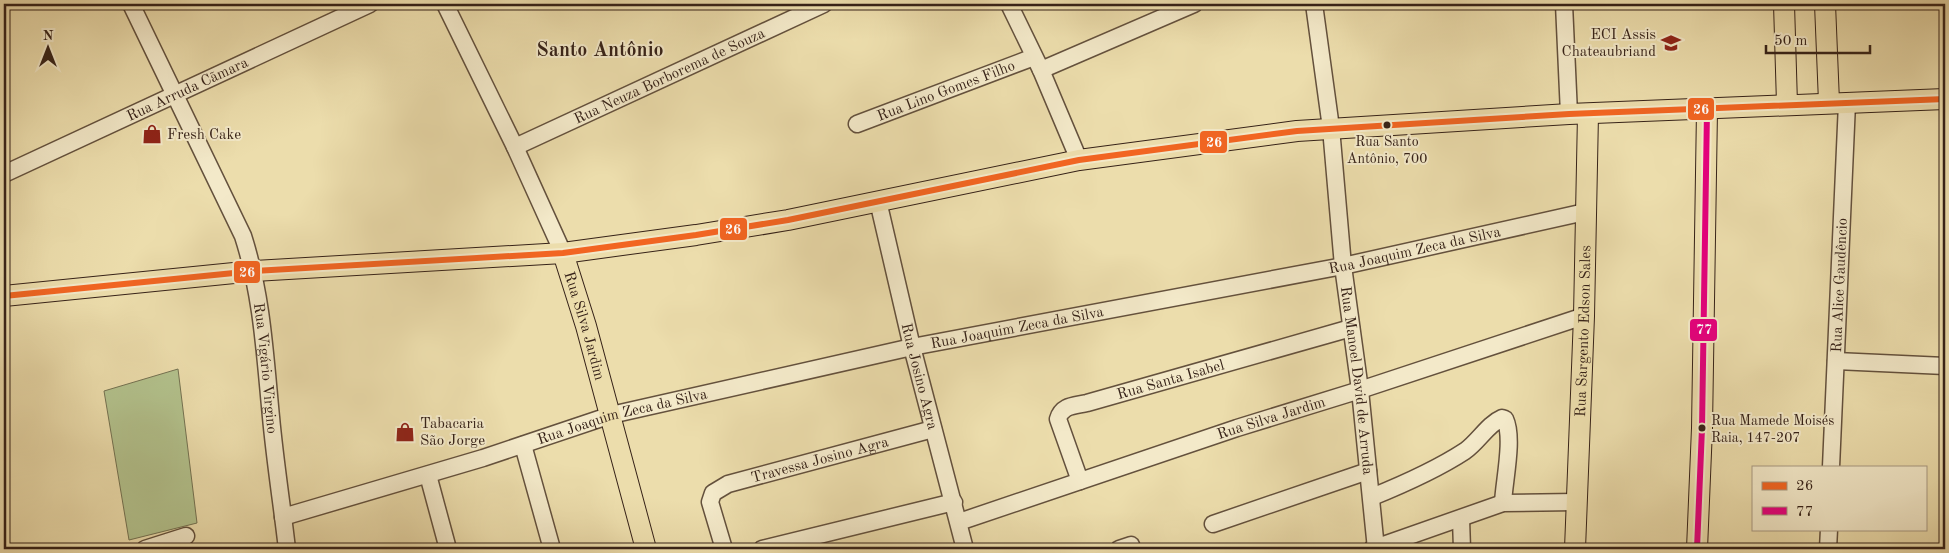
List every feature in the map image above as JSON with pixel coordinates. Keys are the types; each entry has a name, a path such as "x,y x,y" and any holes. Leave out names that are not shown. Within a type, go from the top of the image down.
{"main road":[{"path":"1784,4 1787,104"},
{"path":"1826,4 1838,103"},
{"path":"4,296 254,271 563,253 705,234 1079,160 1243,137 1331,128 1579,114 1707,110 1787,104 1945,99"},
{"path":"1697,549 1702,428 1707,110"},
{"name":"Rua Sargento Edson Sales","path":"1575,549 1584,316 1585,212 1579,114"},
{"name":"Rua Silva Jardim","path":"563,253 611,415 646,549"}],"street":[{"name":"Rua Vigário Virgino","path":"131,4 243,236 254,271 288,549"},
{"name":"Rua Arruda Cãmara","path":"4,174 370,4"},
{"name":"Rua Silva Jardim","path":"444,4 515,147 563,253"},
{"name":"Rua Neuza Borborema de Souza","path":"515,147 824,4"},
{"path":"1009,4 1079,160"},
{"name":"Rua Lino Gomes Filho","path":"857,124 1037,63 1194,4"},
{"name":"Rua Manoel David de Arruda","path":"1314,4 1331,128 1343,266 1372,497 1375,549"},
{"name":"Rua Sargento Edson Sales","path":"1564,4 1579,114"},
{"name":"Rua Alice Gaudêncio","path":"1831,466 1836,361 1838,103"},
{"name":"Rua Josino Agra","path":"878,201 912,347 966,549"},
{"name":"Rua Joaquim Zeca da Silva","path":"283,517 428,475 611,415 912,347 1343,266 1585,212"},
{"name":"Rua Silva Jardim","path":"959,522 1237,428 1360,390 1584,316"},
{"name":"Rua Santa Isabel","path":"1080,481 1058,419 1060,412 1065,407 1087,403 1351,328"},
{"path":"1836,361 1945,366"},
{"path":"1372,497 1449,461 1474,444 1495,422 1502,418 1505,419 1507,424 1508,446 1503,503"},
{"name":"Travessa Josino Agra","path":"724,549 710,502 711,497 717,490 728,484 933,429"},
{"path":"523,445 552,549"},
{"path":"1212,524 1368,470"},
{"path":"428,475 448,549"},
{"path":"762,549 954,502"},
{"path":"1375,549 1503,503 1576,502"},
{"path":"1461,519 1462,549"},
{"path":"1828,549 1829,530"},
{"path":"145,549 186,536"}],"green space":[{"path":"178,369 197,523 129,540 104,391"}],"transit line":[{"name":"26","path":"4,296 254,271 563,253 788,220 1079,160 1297,131 1569,114 1945,99"},
{"name":"77","path":"1697,549 1702,428 1707,110"}],"place":[{"name":"ECI Assis Chateaubriand","path":"1671,43"},
{"name":"Rua Santo Antônio, 700","path":"1387,125"},
{"name":"Fresh Cake","path":"152,134"},
{"name":"Rua Mamede Moisés Raia, 147-207","path":"1702,428"},
{"name":"Tabacaria São Jorge","path":"405,432"}],"district":[{"name":"Santo Antônio","path":"600,49"}]}
